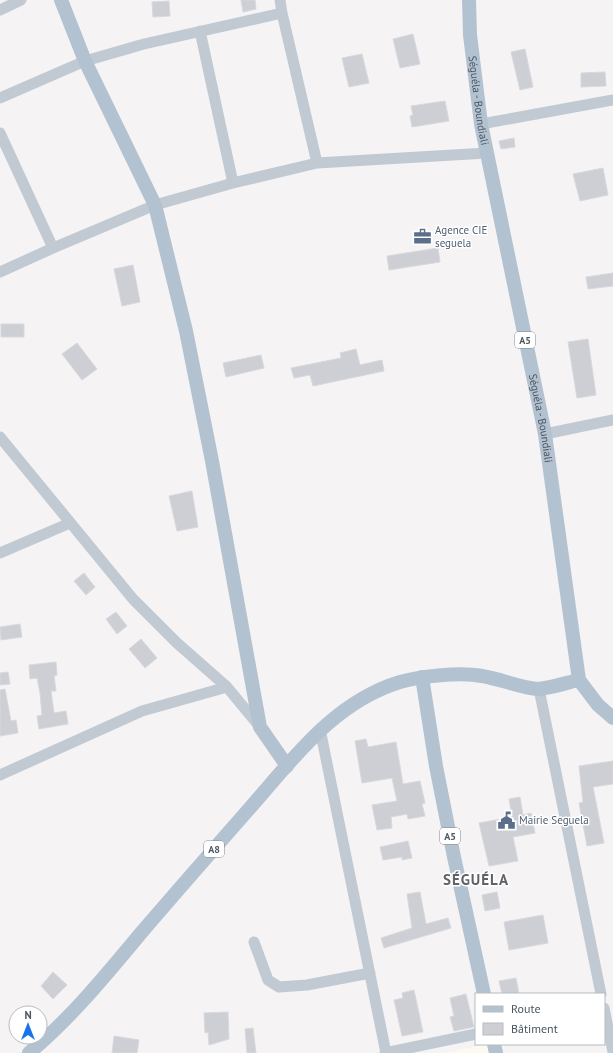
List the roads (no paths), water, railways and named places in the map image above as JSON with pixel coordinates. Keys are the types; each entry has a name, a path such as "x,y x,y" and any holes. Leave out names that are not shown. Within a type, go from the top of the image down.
{"main road":[{"path":"61,0 85,61 155,205 186,331 211,454 260,727 287,766"},
{"name":"Séguéla - Boundiali","path":"469,0 470,35 481,124 544,434 579,680"},
{"path":"422,677 480,675 539,689 579,680 598,705 613,718"},
{"name":"A8","path":"29,1053 40,1044 88,995 165,904 320,729 341,712 368,695 399,682 422,677"},
{"name":"A5","path":"422,677 439,781 484,993"}],"street":[{"path":"0,10 21,0"},
{"path":"280,0 317,162"},
{"path":"0,98 85,61 144,44 282,13"},
{"path":"200,31 233,183"},
{"path":"481,124 613,100"},
{"path":"0,133 53,248"},
{"path":"0,272 155,205 233,183 317,162 487,153"},
{"path":"544,434 613,420"},
{"path":"1,441 133,599 177,643 227,687 260,727"},
{"path":"0,553 70,523"},
{"path":"0,775 142,711 227,687"},
{"path":"539,689 601,993"},
{"path":"320,729 386,1053 475,1034"},
{"path":"254,942 268,980 279,987 307,985 370,973"},
{"path":"605,1012 613,1052"}],"place":[{"name":"Agence CIE seguela","path":"422,236"},
{"name":"Mairie Seguela","path":"506,820"}],"district":[{"name":"SÉGUÉLA","path":"476,879"}]}
